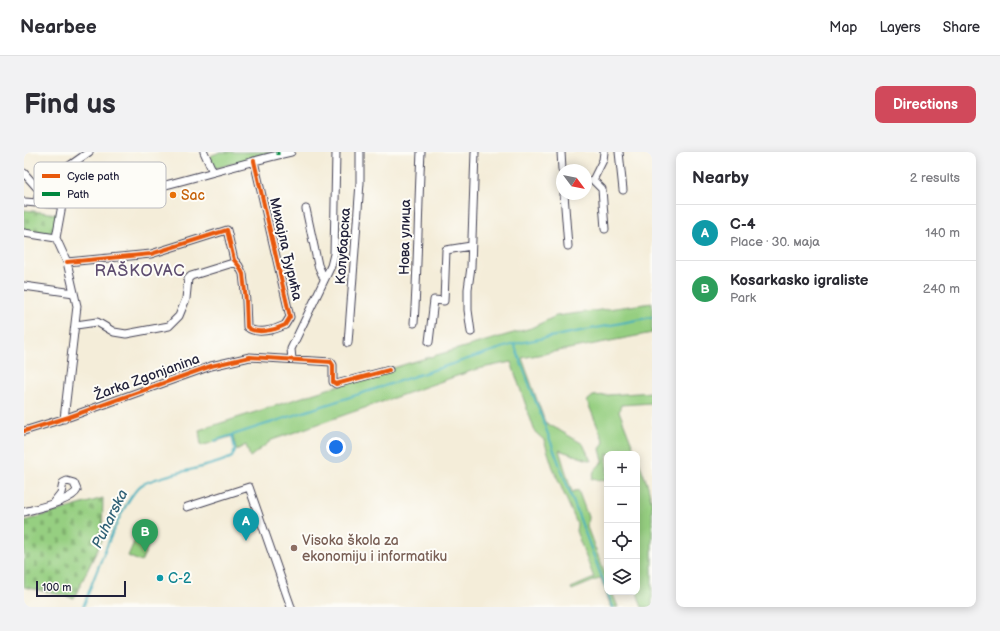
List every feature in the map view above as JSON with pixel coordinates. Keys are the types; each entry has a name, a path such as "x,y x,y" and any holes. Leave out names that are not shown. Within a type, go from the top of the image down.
{"street":[{"path":"74,162 89,152"},
{"path":"204,152 213,172"},
{"path":"166,185 291,152"},
{"path":"292,359 291,349 331,266 334,254 336,152"},
{"name":"Колубарска","path":"348,343 360,183 360,152"},
{"name":"Нова улица","path":"414,323 418,268 417,223 421,152"},
{"path":"472,332 468,310 474,152"},
{"path":"561,152 562,164"},
{"path":"604,152 603,160 593,180 602,189 605,229"},
{"path":"619,152 623,190"},
{"name":"Михајла Ђурића","path":"236,262 243,274 247,327 254,330 272,330 285,325 290,317 254,161"},
{"path":"24,173 34,184"},
{"path":"564,200 568,246"},
{"path":"24,202 34,203"},
{"path":"61,208 56,238 67,262 77,306 64,419"},
{"path":"306,210 318,265 324,279"},
{"path":"67,262 151,254 224,230 228,232 233,256 236,262 195,274 188,279 186,299 179,316 168,326 126,334 114,332 97,322 76,325"},
{"path":"24,233 56,238"},
{"path":"429,342 434,300 444,301 446,250 471,246"},
{"path":"24,286 74,293"},
{"name":"Žarka Zgonjanina","path":"24,431 64,419 211,366 250,357 328,362 333,365 333,382 336,384 389,370"},
{"path":"187,507 249,487 291,607"},
{"path":"24,512 53,503"}],"green space":[{"path":"220,152 272,152 217,168 214,167 210,156"},
{"path":"24,210 58,214 52,236 24,232"},
{"path":"652,303 652,333 522,358 545,422 583,444 591,461 559,450 572,492 578,490 588,517 587,527 604,571 604,587 601,578 572,590 571,588 594,578 576,531 577,524 553,468 544,440 535,432 511,362 477,369 272,440 250,457 246,445 236,450 233,436 201,446 199,430 409,363 531,328 556,316"},
{"path":"652,392 652,403 621,405 619,411 635,451 604,451 604,481 592,479 594,471 603,461 600,449 604,442 587,401 593,396"},
{"path":"640,465 648,486 652,504 652,607 642,607 639,598"},
{"path":"103,498 102,540 74,598 24,587 24,521"},
{"path":"138,533 151,539 141,562 128,556"},
{"path":"607,595 613,595 618,607 611,607"}],"waterway":[{"path":"214,441 514,344 652,317"},
{"path":"514,344 604,583"},
{"name":"Puharska","path":"83,607 109,540 135,491 143,484 165,476 210,465 232,457 235,450 232,435"},
{"path":"608,595 613,607"}],"cycle path":[{"path":"67,262 151,254 227,230 234,260 243,274 247,327 255,331 260,331 276,329 285,325 290,317 254,161"},
{"path":"24,431 69,417 211,366 250,357 331,362 333,365 333,382 336,384 389,370"}],"place":[{"name":"Sac","path":"173,195"},
{"name":"C-4","path":"246,541"},
{"name":"Visoka škola za ekonomiju i informatiku","path":"294,548"},
{"name":"Kosarkasko igraliste","path":"145,552"},
{"name":"C-2","path":"160,578"}],"district":[{"name":"RAŠKOVAC","path":"140,271"}]}
